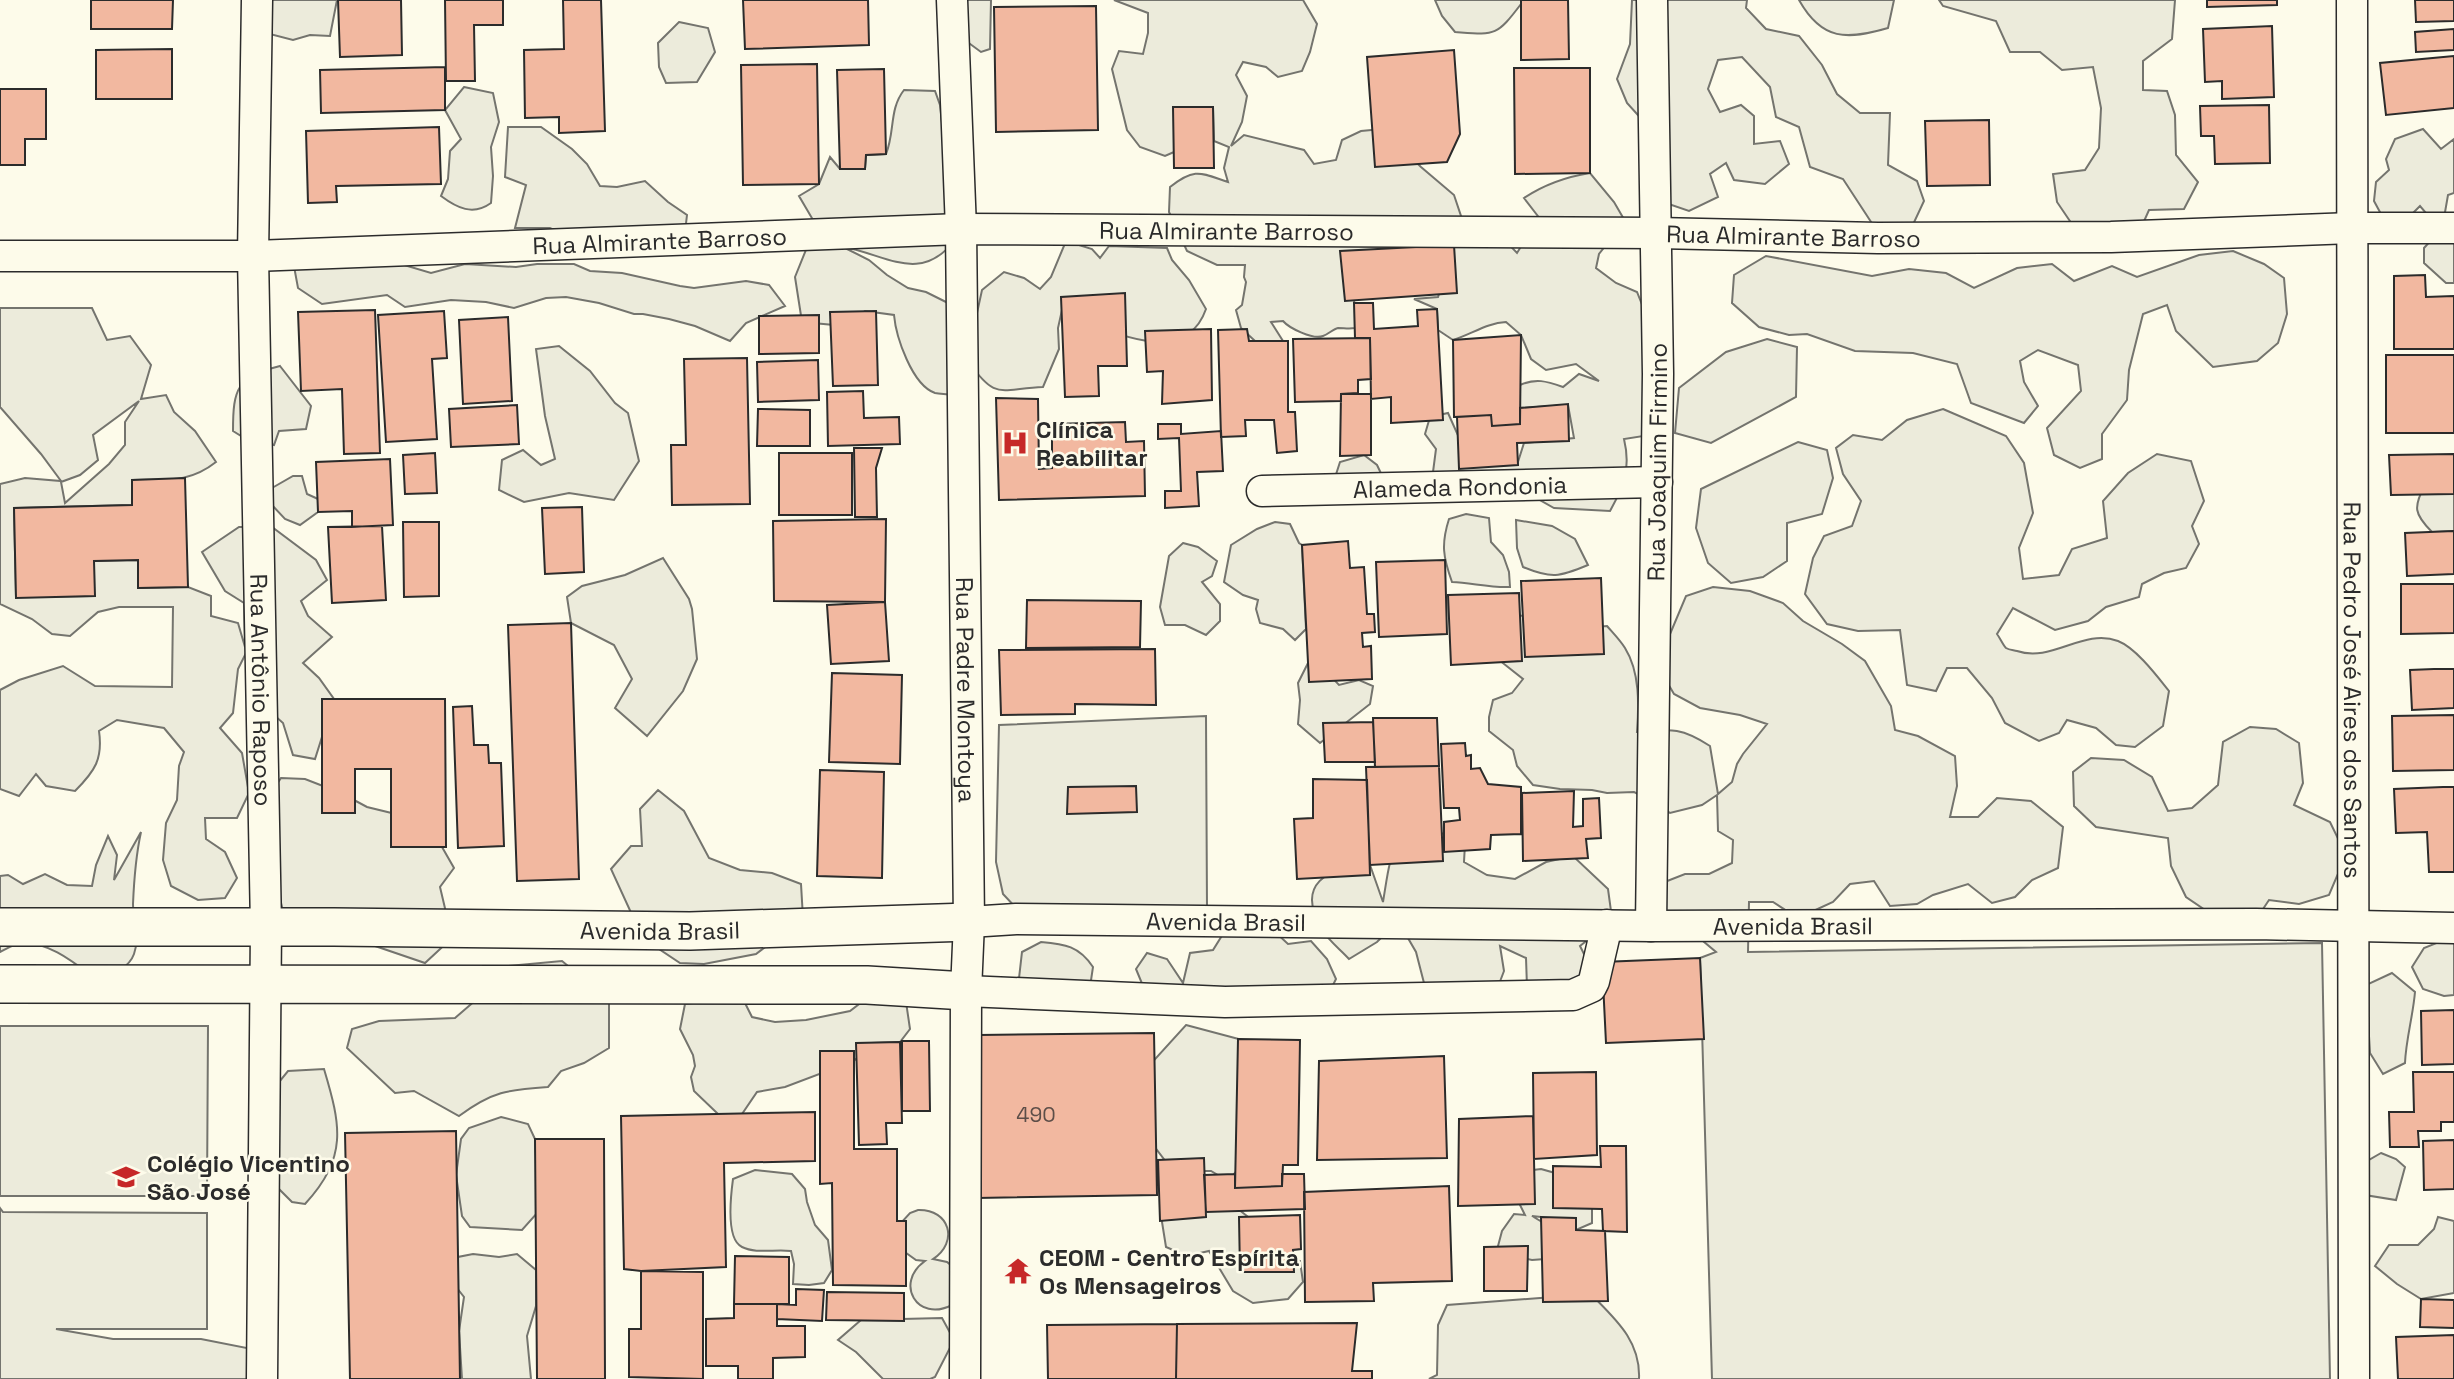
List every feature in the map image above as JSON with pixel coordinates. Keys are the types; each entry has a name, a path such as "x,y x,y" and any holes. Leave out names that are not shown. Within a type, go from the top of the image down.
{"street":[{"name":"Rua Antônio Raposo","path":"257,0 253,256 266,927 262,1379"},
{"name":"Rua Padre Montoya","path":"952,0 961,229 969,922 966,991 965,1379"},
{"name":"Rua Joaquim Firmino","path":"1651,926 1657,482 1657,233 1652,0"},
{"name":"Rua Pedro José Aires dos Santos","path":"2353,0 2354,1379"},
{"name":"Rua Almirante Barroso","path":"0,256 253,256 961,229 2076,237 2352,228 2454,228"},
{"name":"Alameda Rondonia","path":"1262,491 1657,482"},
{"name":"Avenida Brasil","path":"0,928 266,927 690,931 1016,919 1651,926 2354,925 2454,928"},
{"path":"0,984 867,985 1225,1002 1573,995 1591,987 1594,981 1607,925"}],"shaded area":[{"path":"257,0 337,0 330,36 310,35 293,40 262,32"},
{"path":"957,0 991,0 990,49 981,52 962,38"},
{"path":"1114,0 1303,0 1317,24 1302,71 1278,77 1266,67 1243,62 1236,75 1247,96 1242,122 1231,146 1244,135 1304,150 1314,164 1336,160 1342,140 1361,131 1382,129 1454,195 1461,216 1452,232 1498,233 1517,253 1527,237 1544,224 1524,198 1556,182 1590,173 1614,202 1625,221 1599,254 1596,268 1616,283 1637,292 1645,312 1642,339 1652,359 1650,435 1624,439 1627,459 1625,476 1610,511 1554,508 1536,498 1433,472 1436,449 1425,434 1430,417 1448,413 1461,442 1466,462 1517,465 1524,443 1574,438 1568,405 1520,408 1520,385 1541,381 1563,387 1579,374 1599,381 1576,364 1546,370 1531,359 1521,335 1506,322 1453,340 1438,330 1437,309 1414,299 1438,297 1444,278 1356,283 1354,303 1362,315 1355,328 1338,328 1319,337 1302,333 1283,321 1271,322 1283,341 1255,341 1241,328 1236,310 1242,305 1246,282 1245,265 1217,265 1187,251 1169,212 1170,187 1186,177 1204,174 1228,182 1224,168 1229,147 1214,141 1213,107 1174,107 1174,152 1165,156 1140,147 1127,130 1112,69 1119,51 1143,54 1148,33 1148,13"},
{"path":"1435,0 1521,0 1521,4 1500,28 1494,32 1479,34 1455,32 1442,16"},
{"path":"1632,0 1747,0 1746,8 1766,29 1799,36 1822,65 1837,94 1860,113 1890,113 1888,165 1917,181 1924,201 1910,231 1877,231 1843,179 1810,167 1799,127 1776,117 1770,87 1742,57 1718,60 1708,89 1720,112 1741,105 1754,116 1754,144 1780,141 1789,164 1765,184 1734,180 1726,163 1710,174 1718,197 1689,211 1657,200 1656,135 1627,103 1617,79 1630,44"},
{"path":"1799,0 1894,0 1888,28 1848,35 1826,30"},
{"path":"1939,0 2175,0 2172,39 2143,61 2143,90 2167,91 2175,115 2176,155 2198,182 2184,209 2149,210 2141,228 2076,230 2057,202 2053,174 2085,170 2099,148 2101,108 2093,67 2062,70 2040,52 2010,52 1996,21 1943,6"},
{"path":"679,22 708,28 715,52 697,82 666,83 659,67 658,43"},
{"path":"464,87 493,93 499,122 491,147 491,203 471,210 459,207 441,196 448,179 450,151 461,139 445,110"},
{"path":"904,90 935,91 940,105 955,240 942,254 916,264 888,260 843,247 869,260 908,288 926,292 948,303 952,395 935,393 919,381 902,347 894,315 865,311 845,326 802,322 795,277 816,225 799,196 819,184 830,157 840,169 865,169 866,155 886,154 896,105"},
{"path":"508,127 541,127 572,149 587,164 600,186 617,187 645,181 687,215 684,240 587,246 550,228 515,228 526,185 505,177"},
{"path":"2423,129 2441,149 2454,139 2454,193 2448,195 2444,218 2431,219 2420,206 2401,225 2381,214 2374,201 2376,182 2389,170 2386,159 2395,139"},
{"path":"2442,228 2454,234 2454,283 2446,283 2424,263 2424,248"},
{"path":"1066,241 1092,249 1100,258 1109,246 1167,248 1172,260 1189,280 1206,309 1195,328 1180,338 1161,342 1119,334 1062,310 1058,328 1059,349 1043,387 1000,390 992,387 977,374 968,361 977,334 977,313 982,290 1004,272 1024,278 1040,289 1051,277"},
{"path":"2233,251 2264,264 2284,278 2287,314 2278,343 2257,361 2213,367 2176,331 2167,305 2143,314 2129,370 2127,400 2102,434 2102,459 2080,468 2054,455 2047,428 2081,391 2078,365 2038,350 2020,361 2024,382 2038,406 2024,423 1971,403 1957,364 1913,353 1855,351 1807,334 1789,335 1759,327 1732,303 1734,275 1766,256 1872,276 1909,269 1946,273 1974,288 2017,268 2052,264 2074,281 2112,266 2137,277 2199,255"},
{"path":"293,261 394,262 431,273 465,264 516,267 574,264 590,271 622,273 694,288 746,281 769,285 785,306 746,323 730,341 695,326 669,319 634,314 599,303 566,297 546,298 514,308 486,302 451,300 405,307 387,295 322,304 298,288"},
{"path":"0,308 92,308 107,340 130,336 151,365 141,399 166,395 174,412 195,431 216,462 186,477 132,480 132,505 14,508 16,597 94,596 94,561 138,560 138,588 188,587 211,596 211,616 238,623 245,647 244,603 225,591 202,552 239,527 272,527 316,560 327,580 301,601 308,616 332,637 303,663 319,678 334,699 315,759 293,755 283,723 265,707 246,653 238,669 233,713 220,728 242,753 249,793 237,818 205,818 206,839 225,852 237,878 225,898 198,900 171,886 163,860 166,823 177,800 179,766 184,752 164,728 117,720 99,731 100,749 96,764 75,791 46,786 36,774 19,796 0,789 0,690 19,680 63,666 95,686 172,687 173,607 119,607 98,612 70,636 52,634 32,619 0,604 0,484 25,478 61,481 0,407","holes":["139,401 125,422 125,445 109,464 65,503 61,482 80,475 98,460 93,435"]},
{"path":"1767,339 1797,347 1796,397 1711,443 1675,433 1679,388 1726,352"},
{"path":"559,346 590,371 615,403 628,413 639,461 614,500 569,493 524,502 499,490 502,460 523,450 541,465 555,459 545,416 536,349"},
{"path":"280,366 311,406 306,429 279,431 274,445 246,439 233,431 234,404 240,386 255,375"},
{"path":"1943,409 2006,436 2024,463 2033,513 2019,548 2023,579 2059,575 2072,549 2107,538 2103,501 2128,473 2157,454 2191,461 2204,501 2192,526 2199,544 2186,568 2164,573 2142,584 2139,597 2106,607 2088,621 2055,630 2013,608 1997,634 2006,648 2030,653 2043,653 2105,638 2118,641 2132,650 2169,691 2163,726 2135,747 2116,745 2096,728 2067,720 2059,733 2039,741 2005,723 1992,698 1967,668 1947,668 1936,691 1907,685 1900,630 1858,631 1827,624 1805,594 1813,558 1824,536 1852,526 1861,501 1843,474 1836,448 1853,435 1882,440 1907,420"},
{"path":"1798,442 1827,450 1833,478 1822,514 1787,523 1787,561 1763,577 1731,583 1708,563 1696,528 1701,489"},
{"path":"1364,455 1377,465 1388,488 1331,490 1340,462"},
{"path":"293,476 302,476 307,494 318,499 318,512 300,525 285,519 271,504 272,488"},
{"path":"2425,485 2454,487 2454,531 2432,532 2422,520 2417,505"},
{"path":"1466,514 1489,518 1491,542 1503,555 1509,572 1510,587 1452,582 1444,550 1446,528 1449,519"},
{"path":"1516,520 1552,526 1575,539 1588,565 1556,575 1523,567 1517,548"},
{"path":"1275,522 1290,524 1302,545 1306,629 1295,640 1283,629 1260,623 1256,609 1258,600 1243,595 1224,582 1231,545 1257,529"},
{"path":"1183,543 1198,547 1217,561 1212,576 1202,582 1220,604 1220,621 1206,635 1185,625 1165,625 1160,607 1169,556"},
{"path":"663,558 689,599 697,659 683,691 647,736 615,708 632,679 614,645 571,623 567,597 582,586 625,575"},
{"path":"1713,587 1750,591 1783,603 1803,621 1865,661 1891,706 1895,730 1918,736 1955,756 1957,786 1950,817 1978,817 1997,798 2031,801 2063,827 2058,868 2032,880 2015,897 1992,903 1968,884 1933,895 1917,904 1890,906 1874,881 1850,884 1833,902 1798,918 1773,902 1749,902 1748,952 2322,943 2330,1379 1712,1379 1700,958 1716,952 1685,926 1658,926 1657,885 1685,874 1709,874 1732,863 1733,840 1718,831 1717,795 1702,805 1670,813 1634,792 1607,793 1533,785 1517,766 1513,750 1489,731 1489,717 1493,700 1512,693 1523,679 1499,660 1515,616 1541,615 1571,629 1607,626 1625,648 1633,667 1638,700 1637,732 1683,732 1710,746 1718,794 1732,782 1743,754 1767,724 1740,715 1700,708 1674,694 1657,665 1686,596"},
{"path":"1308,663 1323,668 1339,685 1359,680 1373,686 1370,704 1320,743 1298,724 1298,683"},
{"path":"1206,716 1207,908 1019,911 1003,894 996,862 999,725"},
{"path":"2250,727 2276,729 2299,743 2303,783 2294,805 2330,822 2346,855 2329,895 2299,904 2269,900 2257,918 2217,918 2186,897 2171,866 2168,838 2096,827 2074,806 2073,772 2091,758 2124,760 2152,777 2168,811 2192,808 2218,785 2223,742"},
{"path":"281,778 305,779 367,807 412,818 430,826 454,868 440,887 452,938 425,963 284,915 266,843 265,802"},
{"path":"658,790 684,811 709,858 740,870 772,873 801,884 803,918 756,954 704,964 680,963 653,945 633,917 611,869 631,846 642,846 640,809"},
{"path":"141,832 133,904 136,948 132,959 124,967 99,981 63,955 32,943 13,945 0,952 0,876 8,875 23,884 45,874 67,885 92,886 96,865 108,836 117,855 114,880"},
{"path":"1450,832 1465,844 1464,862 1487,875 1515,879 1546,862 1573,856 1608,889 1611,911 1595,934 1580,946 1592,970 1577,1001 1527,987 1526,958 1500,946 1504,971 1491,1005 1424,983 1416,952 1405,933 1389,930 1377,942 1349,959 1326,935 1315,915 1312,901 1314,890 1320,881 1340,870 1370,865 1383,902 1389,867 1397,849 1415,839"},
{"path":"1273,930 1288,944 1311,941 1327,959 1336,979 1330,991 1143,986 1136,969 1147,953 1167,959 1183,983 1190,953 1213,950 1223,934"},
{"path":"2454,936 2454,995 2444,996 2423,989 2412,967 2424,948"},
{"path":"1041,942 1064,945 1077,950 1088,960 1093,967 1090,987 1018,987 1022,952"},
{"path":"562,961 609,1000 609,1048 584,1063 561,1071 548,1087 501,1093 481,1101 459,1116 414,1091 395,1093 347,1048 352,1029 379,1021 455,1018 484,993 488,968"},
{"path":"2392,973 2415,992 2405,1063 2383,1074 2370,1053 2366,985"},
{"path":"880,988 905,995 910,1029 900,1042 872,1043 854,1061 785,1087 757,1092 742,1114 718,1114 694,1091 691,1077 695,1066 693,1055 680,1029 685,1004 742,997 752,1017 775,1022 806,1020 850,1011"},
{"path":"1186,1025 1250,1042 1241,1166 1228,1181 1211,1171 1173,1171 1154,1146 1146,1069"},
{"path":"0,1026 208,1026 207,1196 0,1196"},
{"path":"324,1069 337,1124 334,1156 319,1187 305,1204 292,1202 279,1189 265,1167 266,1098 288,1071"},
{"path":"501,1117 528,1124 535,1139 539,1211 522,1230 470,1227 462,1216 456,1175 461,1139 469,1128"},
{"path":"2381,1153 2396,1159 2405,1167 2396,1200 2365,1195 2360,1181 2369,1160"},
{"path":"1541,1169 1555,1173 1592,1200 1592,1223 1576,1230 1532,1216 1547,1225 1558,1258 1532,1260 1503,1254 1498,1246 1502,1231 1514,1214 1525,1215 1517,1199 1525,1171"},
{"path":"755,1170 792,1174 805,1189 815,1225 828,1240 832,1270 824,1283 793,1284 794,1264 791,1251 753,1250 742,1247 737,1242 730,1216 733,1179"},
{"path":"1167,1202 1189,1207 1229,1202 1261,1227 1279,1255 1300,1261 1303,1282 1288,1299 1253,1303 1233,1291 1209,1251 1187,1256 1166,1247 1162,1222"},
{"path":"0,1208 3,1212 207,1213 207,1329 56,1329 113,1339 201,1339 252,1349 258,1379 0,1379"},
{"path":"918,1210 937,1215 947,1228 946,1244 933,1259 947,1262 953,1267 952,1305 940,1309 929,1309 914,1298 911,1280 925,1261 916,1260 902,1250 899,1225 910,1213"},
{"path":"2438,1217 2454,1221 2454,1293 2421,1299 2375,1266 2389,1245 2418,1245 2434,1229"},
{"path":"473,1254 499,1257 517,1254 536,1270 536,1306 527,1336 531,1379 462,1379 459,1331 464,1297 449,1278 458,1257"},
{"path":"1584,1287 1613,1317 1629,1339 1635,1351 1639,1379 1429,1379 1437,1375 1438,1325 1447,1305 1553,1297"},
{"path":"942,1318 954,1340 935,1377 930,1379 883,1379 856,1352 838,1340 861,1320"}],"building":[{"path":"91,0 173,0 172,29 91,29"},
{"path":"338,0 401,0 402,55 340,57"},
{"path":"445,0 503,0 503,25 474,25 475,81 446,81"},
{"path":"563,0 601,0 605,131 559,133 559,117 525,118 524,50 564,49"},
{"path":"743,0 868,0 869,45 745,49"},
{"path":"1521,0 1568,0 1569,59 1521,60"},
{"path":"2207,0 2277,0 2277,5 2207,7"},
{"path":"2415,0 2454,0 2454,21 2416,22"},
{"path":"1096,6 1098,130 996,132 994,7"},
{"path":"2272,26 2274,97 2222,99 2222,81 2205,82 2203,29"},
{"path":"2454,29 2454,50 2416,52 2415,32"},
{"path":"172,49 172,99 96,99 96,50"},
{"path":"1454,50 1460,134 1447,162 1375,167 1367,57"},
{"path":"2454,56 2454,108 2386,115 2380,63"},
{"path":"817,64 819,184 743,185 741,65"},
{"path":"445,67 445,110 321,113 320,70"},
{"path":"1514,68 1590,68 1590,173 1515,174"},
{"path":"884,69 886,154 866,155 865,169 840,169 837,70"},
{"path":"0,89 46,89 46,139 25,139 25,165 0,165"},
{"path":"2269,105 2270,163 2215,164 2214,136 2201,136 2200,106"},
{"path":"1173,107 1213,107 1214,168 1174,168"},
{"path":"1989,120 1990,185 1927,186 1925,121"},
{"path":"439,127 441,184 336,186 337,202 308,203 306,131"},
{"path":"1454,245 1457,293 1345,301 1340,251"},
{"path":"2425,275 2426,297 2454,296 2454,349 2394,349 2394,276"},
{"path":"1125,293 1127,366 1098,366 1099,396 1065,397 1061,297"},
{"path":"1354,303 1373,303 1374,329 1418,326 1417,310 1437,309 1443,420 1391,423 1391,397 1371,399 1370,338 1355,338"},
{"path":"375,310 380,453 344,454 342,389 301,391 298,312"},
{"path":"444,311 447,358 432,359 437,439 386,442 378,315"},
{"path":"876,311 878,385 833,386 830,312"},
{"path":"819,315 819,353 759,354 759,316"},
{"path":"508,317 512,401 463,404 459,320"},
{"path":"1211,329 1212,400 1162,404 1163,371 1147,372 1145,331"},
{"path":"1247,329 1249,341 1288,341 1288,412 1295,412 1297,451 1277,453 1274,420 1245,420 1246,436 1221,437 1218,330"},
{"path":"1521,335 1520,424 1492,426 1491,415 1454,417 1453,340"},
{"path":"1370,338 1371,379 1358,380 1358,393 1341,394 1341,401 1295,402 1293,339"},
{"path":"2386,355 2454,355 2454,433 2386,433"},
{"path":"747,358 750,504 672,505 671,445 686,445 684,359"},
{"path":"818,360 819,400 758,402 757,362"},
{"path":"863,391 864,418 899,417 900,444 828,446 827,392"},
{"path":"1341,394 1371,394 1371,455 1340,456"},
{"path":"996,398 1038,399 1039,469 1052,468 1052,424 1125,422 1126,442 1144,441 1145,496 999,500"},
{"path":"1568,404 1569,441 1517,443 1518,465 1459,469 1457,417 1491,415 1492,426 1520,424 1520,408"},
{"path":"517,405 519,444 451,447 449,409"},
{"path":"758,409 810,410 810,446 757,446"},
{"path":"1158,424 1181,424 1181,434 1221,431 1223,471 1197,472 1199,506 1165,508 1165,491 1181,491 1179,438 1158,439"},
{"path":"854,448 882,448 876,468 877,517 855,517"},
{"path":"435,453 437,493 405,494 403,455"},
{"path":"779,453 852,453 852,515 779,515"},
{"path":"2454,454 2454,494 2391,495 2389,455"},
{"path":"390,459 393,525 352,527 352,511 318,512 316,462"},
{"path":"185,478 188,587 138,588 138,560 94,561 95,596 16,598 14,508 132,505 132,480"},
{"path":"582,507 584,572 545,574 542,508"},
{"path":"886,519 885,602 774,601 773,521"},
{"path":"403,522 439,522 439,596 404,597"},
{"path":"382,526 386,600 332,603 328,527"},
{"path":"2454,531 2454,574 2407,576 2405,533"},
{"path":"1348,541 1350,568 1364,567 1367,614 1374,614 1375,632 1362,633 1363,647 1371,646 1372,679 1309,682 1302,545"},
{"path":"1445,560 1447,634 1379,637 1376,562"},
{"path":"1601,578 1604,654 1525,657 1521,581"},
{"path":"2401,584 2454,584 2454,633 2401,634"},
{"path":"1519,593 1522,661 1451,665 1448,595"},
{"path":"1027,600 1141,601 1140,647 1026,648"},
{"path":"885,602 889,661 831,664 827,605"},
{"path":"571,623 579,879 517,881 508,625"},
{"path":"1155,649 1156,705 1075,704 1075,714 1001,715 999,650"},
{"path":"2454,669 2454,708 2412,710 2410,670"},
{"path":"832,673 902,675 900,764 829,762"},
{"path":"322,699 445,699 446,847 391,847 391,769 355,769 355,813 322,813"},
{"path":"472,706 474,745 488,745 489,763 501,763 504,846 458,848 453,707"},
{"path":"2454,715 2454,770 2393,771 2392,716"},
{"path":"1373,718 1437,718 1439,766 1375,767"},
{"path":"1373,722 1375,762 1325,762 1323,723"},
{"path":"1465,743 1466,756 1471,755 1471,769 1480,768 1488,784 1521,787 1521,834 1491,835 1490,849 1444,852 1444,822 1460,820 1459,808 1444,808 1441,744"},
{"path":"1439,766 1443,861 1370,865 1366,767"},
{"path":"820,770 884,772 882,878 817,876"},
{"path":"1313,779 1367,780 1370,875 1297,879 1294,819 1313,818"},
{"path":"1136,786 1137,812 1067,814 1068,787"},
{"path":"2454,787 2454,872 2429,872 2427,832 2396,833 2394,789"},
{"path":"1574,791 1573,827 1583,826 1583,799 1599,798 1601,838 1586,839 1588,858 1523,861 1522,793"},
{"path":"1700,958 1704,1039 1606,1043 1602,962"},
{"path":"2454,1010 2454,1064 2422,1065 2421,1011"},
{"path":"1154,1033 1157,1195 977,1198 979,1035"},
{"path":"1238,1039 1300,1040 1298,1165 1283,1165 1282,1186 1235,1188"},
{"path":"902,1041 929,1041 930,1111 902,1111"},
{"path":"900,1042 902,1123 886,1123 887,1144 859,1145 856,1043"},
{"path":"820,1051 854,1051 854,1149 897,1149 897,1221 906,1221 906,1286 833,1285 832,1183 820,1184"},
{"path":"1444,1056 1447,1158 1317,1160 1319,1061"},
{"path":"1596,1072 1597,1155 1534,1159 1533,1073"},
{"path":"2413,1072 2454,1072 2454,1122 2441,1122 2441,1131 2418,1131 2419,1147 2390,1147 2389,1112 2414,1112"},
{"path":"815,1112 815,1161 724,1163 726,1267 641,1271 624,1269 621,1116"},
{"path":"1533,1116 1535,1204 1458,1206 1459,1119"},
{"path":"456,1131 460,1379 350,1379 345,1133"},
{"path":"535,1139 604,1139 605,1379 537,1379"},
{"path":"2454,1140 2454,1189 2424,1190 2423,1141"},
{"path":"1600,1146 1626,1146 1627,1232 1603,1231 1602,1209 1553,1208 1553,1166 1601,1167"},
{"path":"1204,1158 1206,1217 1160,1221 1158,1160"},
{"path":"1235,1174 1235,1188 1282,1186 1282,1174 1304,1174 1305,1209 1206,1212 1204,1175"},
{"path":"1449,1186 1452,1281 1373,1283 1374,1301 1305,1302 1304,1192"},
{"path":"1300,1215 1301,1249 1293,1250 1294,1272 1240,1272 1239,1217"},
{"path":"1541,1217 1576,1218 1576,1230 1605,1231 1608,1301 1543,1302"},
{"path":"1528,1246 1527,1291 1484,1291 1484,1247"},
{"path":"735,1256 789,1257 789,1304 734,1304"},
{"path":"641,1271 703,1272 703,1379 629,1377 629,1329 641,1329"},
{"path":"796,1289 824,1290 822,1321 777,1319 777,1304 796,1305"},
{"path":"827,1292 904,1293 904,1321 826,1320"},
{"path":"2421,1299 2454,1300 2454,1328 2420,1327"},
{"path":"734,1304 777,1304 777,1326 805,1326 805,1357 773,1358 773,1379 738,1379 738,1366 706,1366 706,1319 734,1318"},
{"path":"1357,1323 1352,1371 1372,1371 1372,1379 1176,1379 1177,1324"},
{"path":"1177,1324 1176,1379 1048,1379 1047,1325"},
{"path":"2454,1335 2454,1379 2398,1379 2396,1337"}],"place":[{"name":"Clínica Reabilitar","path":"1015,443"},
{"name":"Colégio Vicentino São José","path":"126,1177"},
{"name":"CEOM - Centro Espírita Os Mensageiros","path":"1018,1271"}]}
